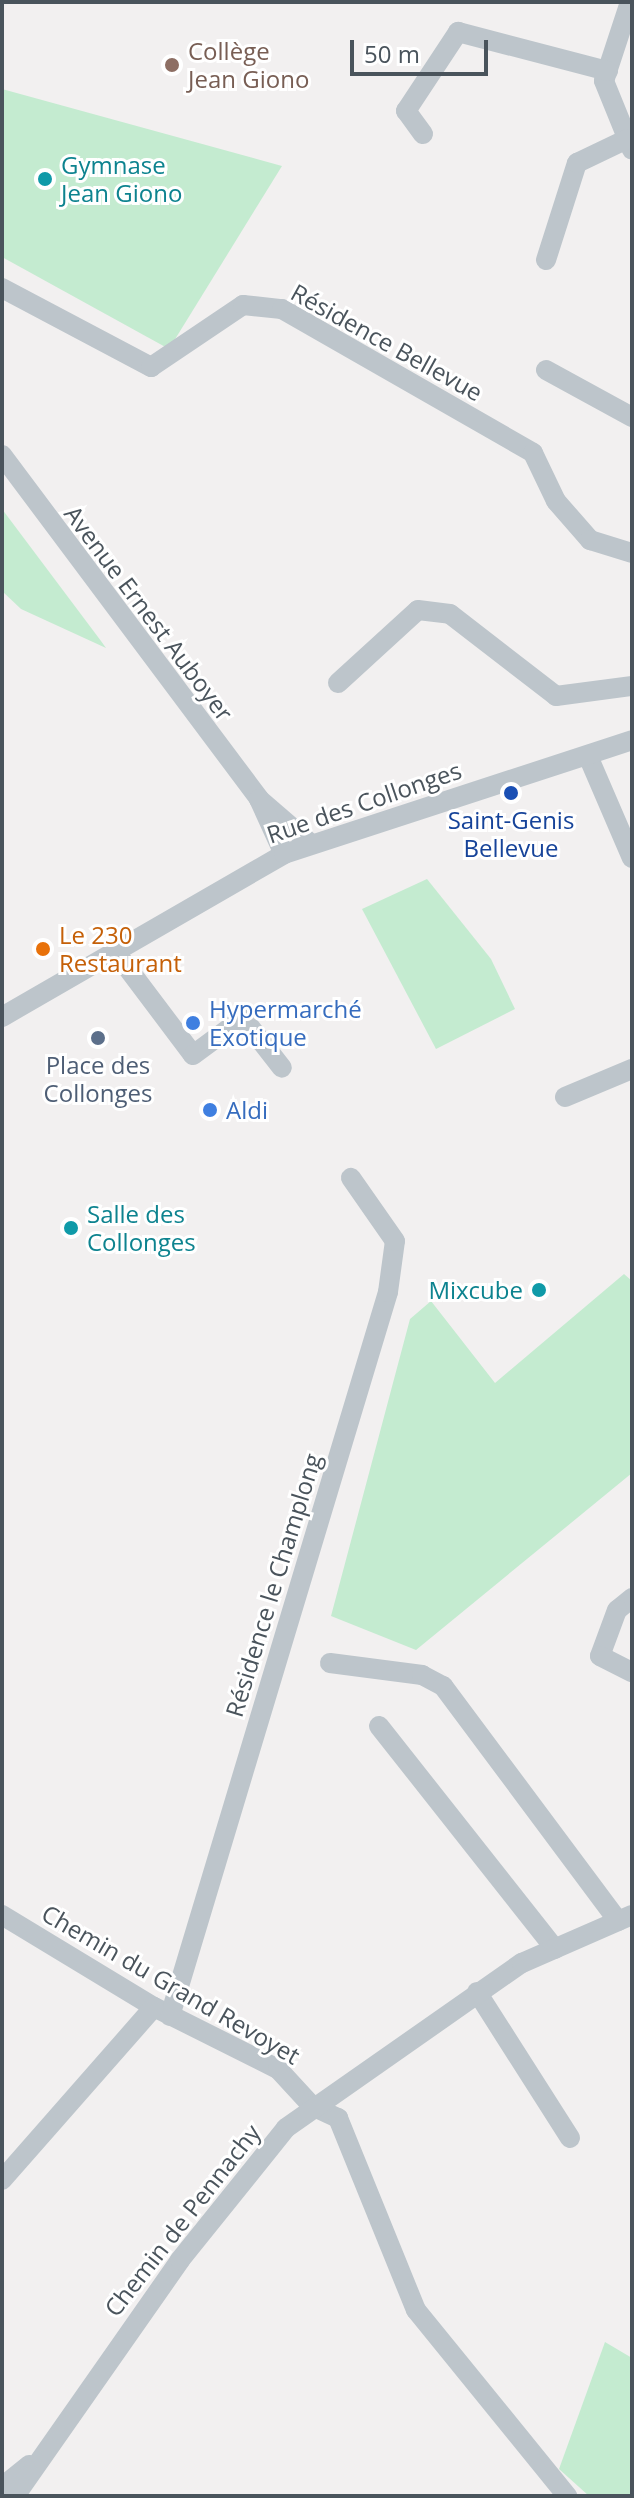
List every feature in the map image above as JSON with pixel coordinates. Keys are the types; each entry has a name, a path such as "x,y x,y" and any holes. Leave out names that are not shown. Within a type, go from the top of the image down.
{"street":[{"path":"546,260 577,163 630,145 606,91 608,71 630,2"},
{"path":"423,134 406,111 458,32 608,71"},
{"name":"Résidence Bellevue","path":"2,288 151,367 243,305 282,309 533,453 556,501 590,540 632,553"},
{"path":"546,370 632,417"},
{"name":"Avenue Ernest Auboyer","path":"2,455 259,799 284,854"},
{"path":"338,683 418,610 450,614 556,696 632,686"},
{"name":"Rue des Collonges","path":"2,1017 284,854 632,740"},
{"path":"588,756 632,858"},
{"name":"Avenue Ernest Auboyer","path":"259,799 310,843"},
{"path":"114,950 193,1055 243,1018 282,1068"},
{"path":"565,1097 632,1069"},
{"name":"Résidence le Champlong","path":"162,2011 388,1292 395,1241 351,1178"},
{"path":"632,1598 617,1610 600,1656 632,1672"},
{"path":"330,1663 422,1675 443,1686 625,1918"},
{"path":"379,1726 555,1949"},
{"name":"Chemin du Grand Revoyet","path":"2,1915 162,2011 278,2069 312,2106 338,2118 352,2143 403,2280 434,2339 567,2496"},
{"name":"Chemin de Pennachy","path":"15,2496 38,2458 232,2192 312,2106 346,2093 477,1992 555,1949 625,1918"},
{"path":"477,1992 570,2138"},
{"path":"2,2180 162,2011"},
{"name":"Chemin de Pennachy","path":"2,2487 38,2458"}],"green space":[{"path":"2,89 282,166 169,349 2,257"},
{"path":"2,509 106,648 21,609 2,591"},
{"path":"427,879 491,959 515,1009 436,1049 362,909"},
{"path":"624,1274 632,1281 632,1473 416,1650 331,1616 410,1319 431,1301 495,1383"},
{"path":"605,2342 632,2358 632,2496 589,2496 559,2469"}],"place":[{"name":"Collège Jean Giono","path":"172,65"},
{"name":"Gymnase Jean Giono","path":"45,179"},
{"name":"Saint-Genis Bellevue","path":"511,793"},
{"name":"Le 230 Restaurant","path":"43,949"},
{"name":"Hypermarché Exotique","path":"193,1023"},
{"name":"Place des Collonges","path":"98,1038"},
{"name":"Aldi","path":"210,1110"},
{"name":"Salle des Collonges","path":"71,1228"},
{"name":"Mixcube","path":"539,1290"}]}
